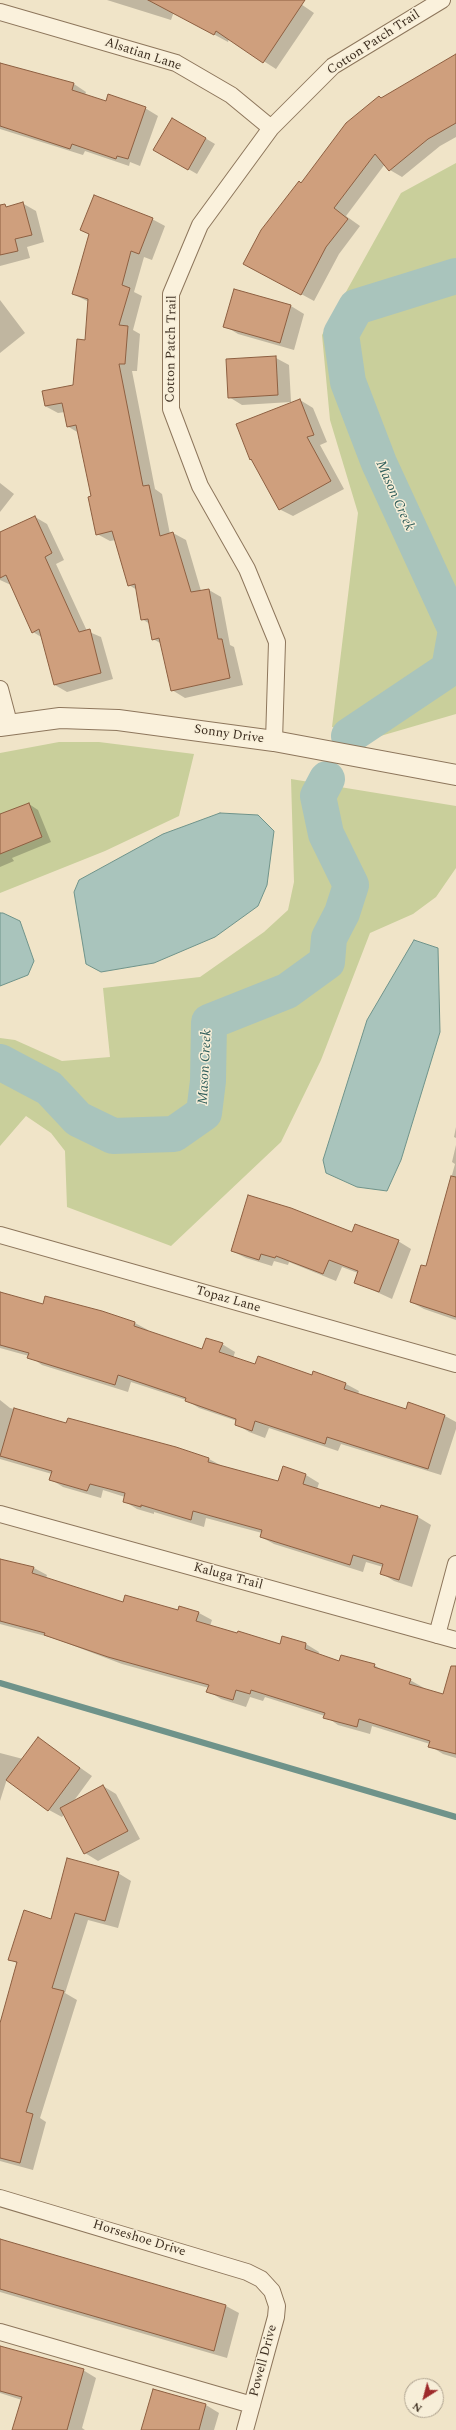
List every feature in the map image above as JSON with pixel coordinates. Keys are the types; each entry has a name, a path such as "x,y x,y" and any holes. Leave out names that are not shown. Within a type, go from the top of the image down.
{"street":[{"name":"Cotton Patch Trail","path":"274,741 277,642 247,569 200,486 171,409 171,294 200,225 271,128 333,66 442,0"},
{"name":"Alsatian Lane","path":"0,12 176,63 231,95 271,128"},
{"path":"0,689 4,724"},
{"name":"Sonny Drive","path":"4,724 86,717 274,741 456,775"},
{"name":"Topaz Lane","path":"0,1235 456,1364"},
{"name":"Kaluga Trail","path":"0,1514 456,1640"},
{"path":"437,1635 456,1564"},
{"name":"Horseshoe Drive","path":"0,2198 247,2272 261,2279 272,2291"},
{"name":"Powell Drive","path":"245,2430 276,2317 277,2306 272,2291"},
{"path":"0,2332 252,2405"}],"green space":[{"path":"456,163 456,714 377,737 332,727 358,513 330,420 322,335 401,193"},
{"path":"59,742 99,742 194,754 179,816 105,851 0,893 0,753"},
{"path":"291,779 456,806 456,868 436,897 413,914 370,933 321,1060 281,1142 171,1246 67,1207 65,1151 51,1133 26,1116 0,1146 0,1038 15,1040 62,1061 110,1057 103,988 200,977 264,932 288,910 294,882"}],"water":[{"path":"220,813 258,815 274,831 267,885 258,906 215,937 154,963 101,972 86,964 74,892 79,880 163,834"},
{"path":"0,913 20,921 34,961 28,975 0,986"},
{"path":"414,940 438,948 440,1032 401,1160 387,1191 357,1187 326,1173 323,1160 367,1020"}],"building":[{"path":"148,0 305,0 263,63 216,31 214,35"},
{"path":"456,54 456,123 428,139 389,171 375,154 334,208 348,219 326,247 301,295 243,264 261,230 299,181 301,183 346,123 379,96 381,98"},
{"path":"0,63 74,83 72,90 106,101 108,94 146,107 128,159 117,156 116,159 72,144 70,149 0,126"},
{"path":"172,118 206,138 188,170 153,150"},
{"path":"94,195 153,218 139,254 131,251 122,285 130,288 119,325 128,326 125,364 119,364 143,486 149,485 160,536 173,532 191,592 209,589 218,639 222,639 230,678 171,691 159,638 152,640 148,619 141,620 135,584 128,586 112,531 96,535 88,497 91,496 76,425 67,427 62,403 45,406 42,391 73,385 77,339 85,340 88,299 72,294 89,234 80,230"},
{"path":"23,202 32,235 15,239 18,251 0,255 0,205 5,204 6,207"},
{"path":"234,289 291,305 280,343 223,327"},
{"path":"276,356 278,395 228,398 226,359"},
{"path":"300,399 314,435 307,437 331,481 279,510 251,459 250,460 236,424"},
{"path":"35,516 52,553 45,557 79,632 90,629 101,673 54,685 39,629 32,633 6,575 0,578 0,532"},
{"path":"29,803 42,837 0,854 0,814"},
{"path":"451,1176 456,1177 456,1317 410,1302 421,1265 426,1266"},
{"path":"248,1195 291,1208 352,1232 355,1224 399,1240 379,1292 354,1283 358,1271 329,1260 323,1274 276,1256 275,1258 261,1254 259,1260 231,1251"},
{"path":"0,1292 43,1304 45,1296 102,1311 135,1322 134,1326 202,1349 206,1338 223,1343 219,1352 255,1364 258,1356 312,1375 313,1371 346,1383 344,1389 406,1409 408,1402 445,1415 428,1469 327,1437 325,1444 255,1421 252,1431 235,1425 236,1419 185,1401 186,1398 118,1375 115,1385 27,1358 29,1353 0,1345"},
{"path":"14,1408 66,1423 68,1418 176,1447 209,1458 208,1462 278,1481 283,1466 306,1474 303,1484 380,1508 381,1505 418,1516 399,1580 380,1574 383,1564 353,1555 350,1565 260,1537 262,1530 193,1511 191,1520 141,1505 141,1507 123,1502 125,1493 90,1484 87,1491 49,1480 52,1471 0,1456"},
{"path":"0,1559 34,1567 32,1573 123,1602 125,1595 178,1610 179,1606 199,1612 196,1621 237,1633 238,1631 280,1644 282,1636 306,1643 305,1649 339,1661 341,1655 375,1664 374,1667 411,1679 409,1684 443,1694 451,1666 456,1666 456,1754 428,1747 430,1741 359,1719 357,1727 323,1718 325,1713 251,1690 250,1694 236,1690 233,1700 206,1692 209,1685 108,1657 44,1635 45,1633 0,1621"},
{"path":"38,1737 80,1768 48,1811 6,1780"},
{"path":"103,1785 128,1831 84,1854 60,1808"},
{"path":"67,1858 119,1872 105,1921 75,1913 52,1988 64,1991 26,2112 33,2114 20,2163 0,2158 0,2023 17,1962 8,1960 24,1910 51,1919"},
{"path":"0,2239 226,2305 214,2351 0,2289"},
{"path":"0,2346 84,2369 67,2430 12,2430 22,2397 0,2391"},
{"path":"153,2389 206,2404 199,2430 141,2430"}],"waterway":[{"name":"Mason Creek","path":"349,736 449,669 456,630 379,463 348,382 341,334 356,307 456,276"},
{"name":"Mason Creek","path":"0,1062 49,1088 78,1119 113,1136 174,1134 204,1113 208,1081 209,1022 287,991 327,962 329,938 342,913 351,885 326,834 318,796 327,779"},
{"path":"0,1683 456,1817"}]}
